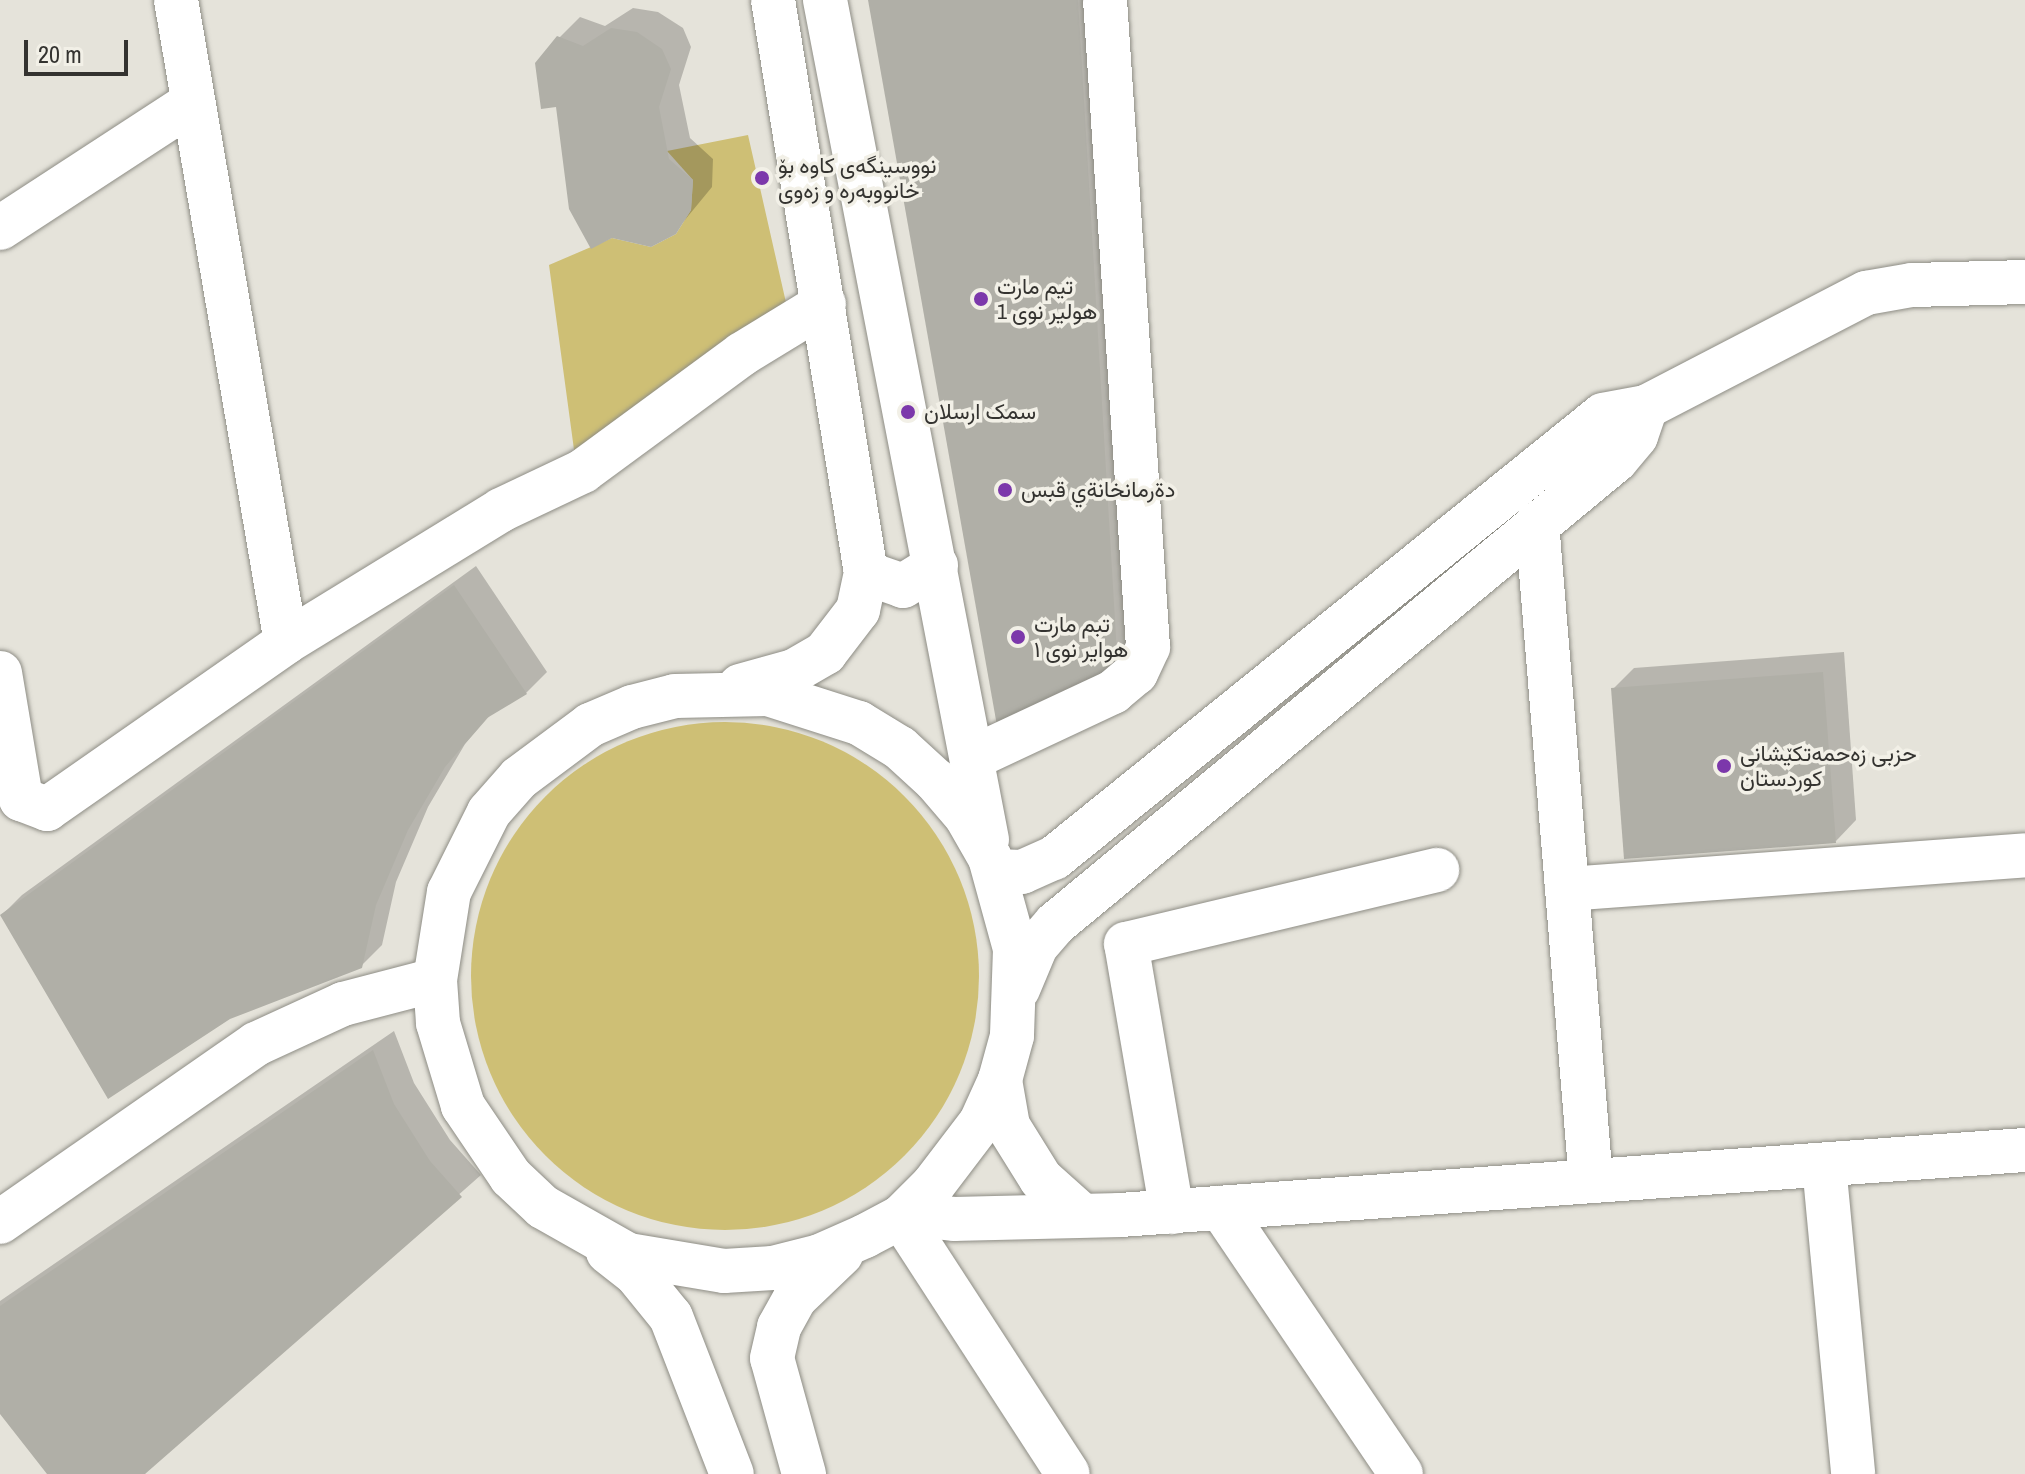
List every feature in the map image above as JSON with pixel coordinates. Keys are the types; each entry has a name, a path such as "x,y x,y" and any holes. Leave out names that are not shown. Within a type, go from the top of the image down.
{"street":[{"path":"176,0 286,642"},
{"path":"732,1474 692,1362 671,1317 636,1274 543,1207 485,1143 447,1065 435,980 449,892 489,812 519,778 590,725 675,696 720,691 794,671 825,653 858,610 866,573 773,0"},
{"path":"825,0 992,864 1015,949 1017,991"},
{"path":"972,758 1113,692 1136,673 1148,647 1105,0"},
{"path":"0,228 193,102"},
{"path":"720,691 814,705 900,748 966,816 992,864 1022,872 1054,858 1584,426 1603,415 1646,407 1866,293 1912,285 2025,282"},
{"path":"0,673 21,799 47,809 286,642 501,510 583,471 742,354 824,304"},
{"path":"804,1474 772,1358 779,1327 814,1275 891,1222 955,1160 1000,1080 1017,991 1036,946 1055,924 1627,449 1646,407"},
{"path":"1537,523 1591,1181"},
{"path":"866,573 903,586 936,565"},
{"path":"1567,889 2025,855"},
{"path":"1172,1212 1126,944 1437,870"},
{"path":"0,1222 256,1044 343,1004 435,980"},
{"path":"1000,1080 1008,1126 1023,1153 1041,1179 1079,1213"},
{"path":"584,1234 628,1255 724,1271 785,1265 891,1222 1172,1212 2025,1150"},
{"path":"1824,1165 1853,1474"},
{"path":"1221,1208 1401,1474"},
{"path":"891,1222 1068,1474"}],"shaded area":[{"path":"748,135 787,307 575,457 549,265 612,238 651,247 676,234 691,210 693,180 667,151"},
{"path":"725,722 775,727 822,741 866,765 905,796 936,835 960,879 974,926 979,976 974,1026 960,1073 936,1117 905,1156 866,1187 822,1211 775,1225 725,1230 675,1225 628,1211 584,1187 545,1156 514,1117 490,1073 476,1026 471,976 476,926 490,879 514,835 545,796 584,765 628,741 675,727"}],"building":[{"path":"868,0 1078,0 1118,671 999,737"},
{"path":"611,28 637,32 662,49 671,69 659,107 669,159 693,180 691,210 676,234 651,247 612,238 591,249 569,209 556,107 541,109 535,63 557,36 583,46"},
{"path":"454,585 527,694 487,718 445,767 408,830 376,905 362,968 230,1019 108,1099 0,915"},
{"name":"حزبی زه‌حمه‌تكێشانی كوردستان","path":"1823,672 1836,843 1624,859 1611,688"},
{"path":"373,1050 394,1104 430,1161 462,1197 145,1474 47,1474 0,1414 0,1306"}],"place":[{"name":"نووسینگەی کاوە بۆ خانووبەرە و زەوی","path":"762,178"},
{"name":"تيم مارت هولير نوى 1","path":"981,299"},
{"name":"سمک ارسلان","path":"908,412"},
{"name":"دةرمانخانةي قبس","path":"1005,490"},
{"name":"تبم مارت هواير نوى ١","path":"1018,637"},
{"name":"حزبی زه‌حمه‌تكێشانی كوردستان","path":"1724,766"}]}
